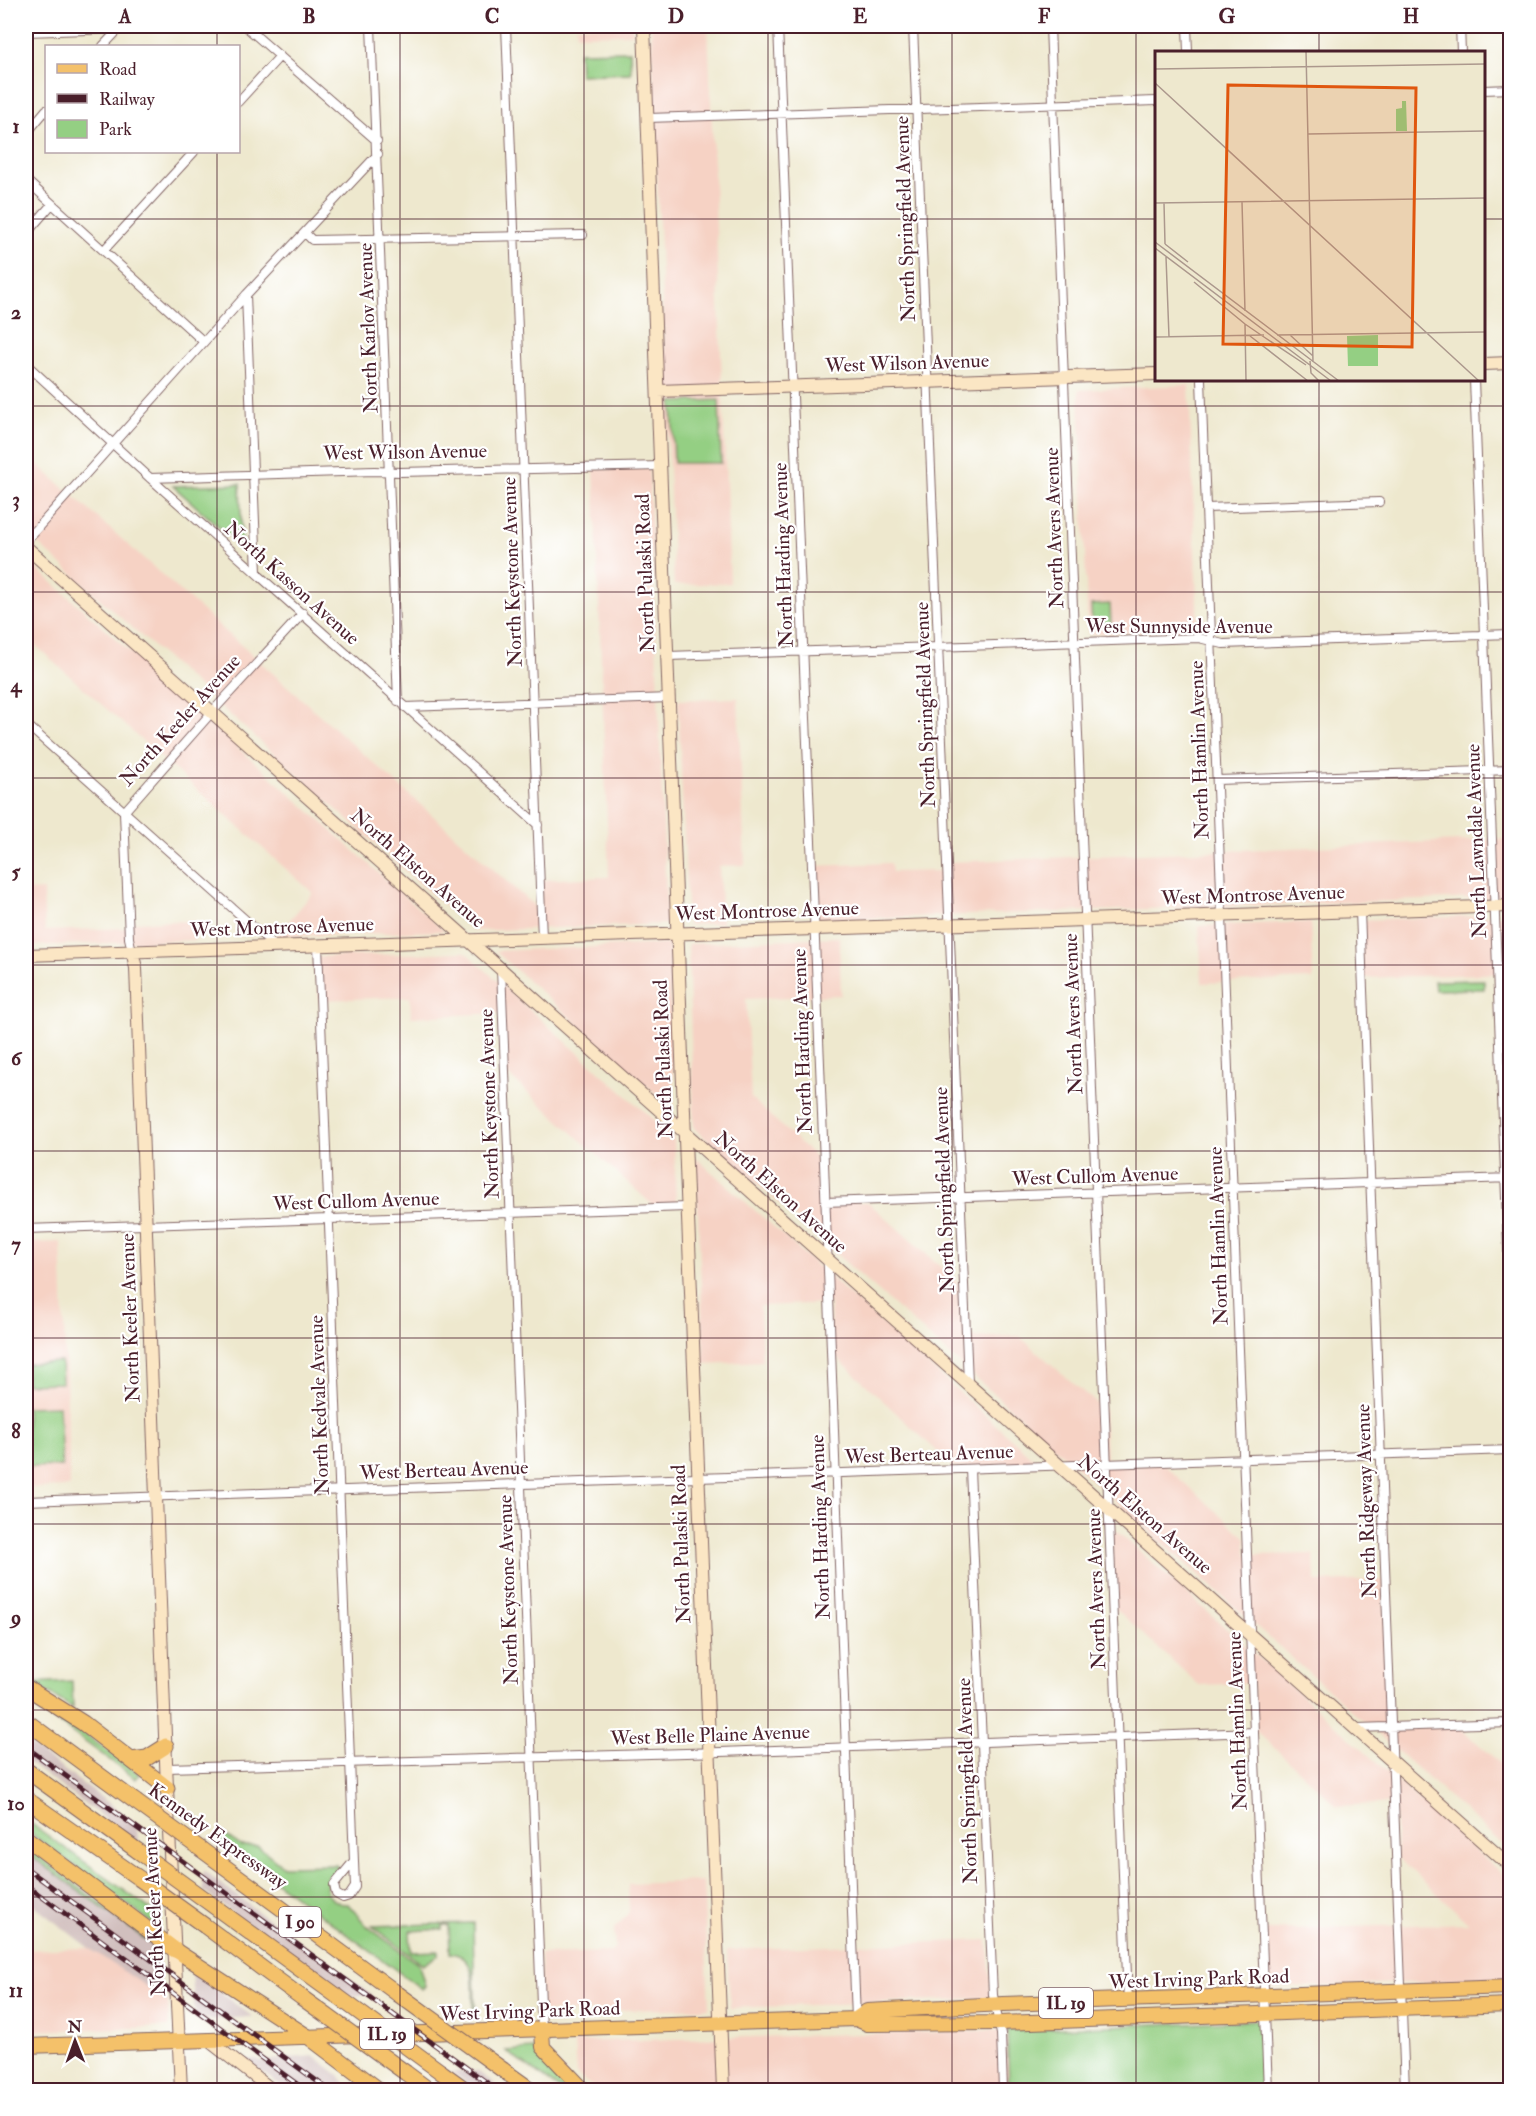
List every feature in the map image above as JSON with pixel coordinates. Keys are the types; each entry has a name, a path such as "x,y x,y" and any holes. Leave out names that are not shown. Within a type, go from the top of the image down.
{"highway":[{"path":"26,1687 83,1724 167,1788"},
{"name":"Kennedy Expressway","path":"26,1722 531,2091"},
{"path":"130,1760 147,1758 166,1746"},
{"name":"I 90","path":"26,1770 466,2091"},
{"path":"26,1799 205,1926 429,2091"},
{"path":"26,1838 175,1950"},
{"path":"309,2037 379,2091"}],"main road":[{"name":"North Pulaski Road","path":"644,26 687,1207 723,2091"},
{"path":"1485,364 1510,363"},
{"name":"West Wilson Avenue","path":"658,391 1155,374"},
{"name":"North Elston Avenue","path":"26,547 1510,1866"},
{"name":"West Montrose Avenue","path":"26,955 1510,906"},
{"name":"North Keeler Avenue","path":"132,951 136,968 167,1788 181,2091"},
{"path":"175,1950 309,2037"},
{"name":"West Irving Park Road","path":"856,2019 867,2011 1510,1987"},
{"path":"1128,2001 1128,2019"},
{"name":"West Irving Park Road","path":"26,2046 856,2019 868,2024 999,2023 1510,2005"},
{"path":"542,2031 543,2047 584,2091"},
{"path":"208,2040 272,2091"}],"street":[{"path":"26,32 92,28 211,26"},
{"path":"245,26 377,141"},
{"name":"North Karlov Avenue","path":"371,26 378,154 398,701"},
{"name":"North Keystone Avenue","path":"506,26 542,938"},
{"name":"North Harding Avenue","path":"778,26 856,2019"},
{"name":"North Springfield Avenue","path":"913,26 968,1383"},
{"name":"North Avers Avenue","path":"1050,26 1128,2001"},
{"path":"1187,26 1188,51"},
{"path":"1460,26 1461,51"},
{"path":"104,45 119,29"},
{"path":"240,100 280,56"},
{"path":"1485,90 1510,89"},
{"path":"648,118 1155,101"},
{"path":"26,134 45,111"},
{"path":"104,250 193,153"},
{"path":"26,541 246,295 378,154"},
{"path":"26,180 204,342"},
{"path":"26,234 52,204"},
{"path":"305,233 312,240 583,235"},
{"path":"246,295 257,573"},
{"name":"North Kasson Avenue","path":"26,364 538,825"},
{"name":"North Hamlin Avenue","path":"1201,381 1268,2091"},
{"name":"North Lawndale Avenue","path":"1474,381 1508,1178 1510,1300"},
{"name":"West Wilson Avenue","path":"150,478 661,466"},
{"path":"1206,508 1378,502"},
{"name":"North Keeler Avenue","path":"132,951 129,938 124,812 303,613"},
{"name":"West Sunnyside Avenue","path":"668,656 1199,638 1223,644 1510,634"},
{"path":"405,707 670,698"},
{"path":"26,723 276,947"},
{"path":"1217,780 1510,770"},
{"name":"North Ridgeway Avenue","path":"1360,911 1405,2091"},
{"name":"North Kedvale Avenue","path":"318,945 353,1862"},
{"name":"North Keystone Avenue","path":"501,968 542,2031"},
{"name":"West Cullom Avenue","path":"825,1202 1508,1178"},
{"name":"West Cullom Avenue","path":"26,1229 687,1207"},
{"name":"West Berteau Avenue","path":"26,1501 1510,1450"},
{"name":"North Springfield Avenue","path":"970,1469 993,1995 999,2023 1003,2091"},
{"path":"1357,1728 1510,1723"},
{"name":"West Belle Plaine Avenue","path":"167,1768 982,1743 1254,1732"}],"shaded area":[{"path":"576,26 632,26 633,34 577,35"},
{"path":"651,26 708,26 730,583 674,585"},
{"path":"1189,385 1198,631 1088,634 1079,390"},
{"path":"26,454 540,911 539,880 609,877 594,469 649,468 667,924 473,931 26,533"},
{"path":"26,559 444,931 275,937 313,893 26,637"},
{"path":"738,698 745,865 719,866 722,923 688,925 678,700"},
{"path":"1510,839 1510,897 816,920 813,866 891,863 892,872 949,871 949,862"},
{"path":"43,890 45,931 129,928 130,922 195,921 195,940 26,946 26,891"},
{"path":"1510,915 1510,973 1363,978 1361,920"},
{"path":"1310,922 1313,979 1202,983 1199,926"},
{"path":"839,937 841,995 746,999 751,1098 823,1164 824,1202 868,1202 963,1287 965,1338 1019,1336 1104,1410 1106,1465 1163,1464 1246,1538 1246,1555 1314,1554 1315,1582 1384,1580 1389,1728 1458,1726 1510,1772 1510,1851 694,1128 688,944"},
{"path":"669,944 674,1110 495,951"},
{"path":"465,952 674,1138 676,1206 655,1207 505,1072 503,1013 411,1017 410,997 319,1000 317,957"},
{"path":"696,1158 1041,1465 955,1468 832,1353 830,1303 760,1306 762,1361 704,1364"},
{"path":"61,1242 70,1487 26,1488 26,1243"},
{"path":"1111,1526 1510,1881 1510,1979 1265,1988 1264,1930 1469,1923 1397,1857 1395,1803 1337,1806 1256,1731 1253,1683 1199,1685 1115,1608"},
{"path":"26,1742 137,1824 138,1843 26,1761"},
{"path":"26,1852 158,1949 158,1957 156,1957 159,1995 89,1948 26,1900"},
{"path":"203,1871 373,1995 346,1996 203,1891"},
{"path":"703,1881 709,2008 542,2012 540,1954 612,1952 615,1947 614,1930 629,1912 628,1884"},
{"path":"988,1940 991,1998 730,2008 727,1950"},
{"path":"89,1948 168,2000 169,2027 26,2031 26,1950"},
{"path":"192,1972 253,2017 198,2020 195,2017"},
{"path":"1007,2030 1009,2086 898,2090 597,2090 576,2074 574,2042"},
{"path":"314,2056 339,2075 347,2087 352,2090 287,2090 243,2059 260,2061"},
{"path":"477,2071 503,2090 477,2090 451,2072"}],"green space":[{"path":"630,51 631,73 580,75 579,52"},
{"path":"719,400 721,463 674,463 672,402"},
{"path":"240,484 242,547 173,486"},
{"path":"1110,604 1111,624 1092,625 1091,605"},
{"path":"1484,980 1484,989 1435,990 1434,981"},
{"path":"61,1362 62,1383 26,1384 26,1364"},
{"path":"59,1406 62,1466 26,1467 26,1407"},
{"path":"72,1681 73,1708 31,1683"},
{"path":"26,1691 139,1774 136,1779 26,1699"},
{"path":"26,1820 157,1914 158,1923 152,1923 26,1830"},
{"path":"222,1833 241,1846 258,1846 283,1866 336,1865 338,1868 327,1884 329,1896 336,1901 348,1904 367,1926 419,1965 425,1986 422,1989 217,1839"},
{"path":"26,1846 157,1947 158,1949 26,1852"},
{"path":"473,1923 475,2010 473,2011 473,1984 470,1967 459,1955 450,1953 449,1925 443,1925 443,1929 410,1931 411,1952 438,1951 438,1955 423,1965 372,1926"},
{"path":"1259,2020 1261,2090 1009,2090 1007,2030"},
{"path":"534,2049 572,2090 561,2090 506,2051"}],"railway":[{"path":"26,1747 497,2090"},
{"path":"26,1868 329,2090"},
{"path":"26,1885 305,2090"}]}
